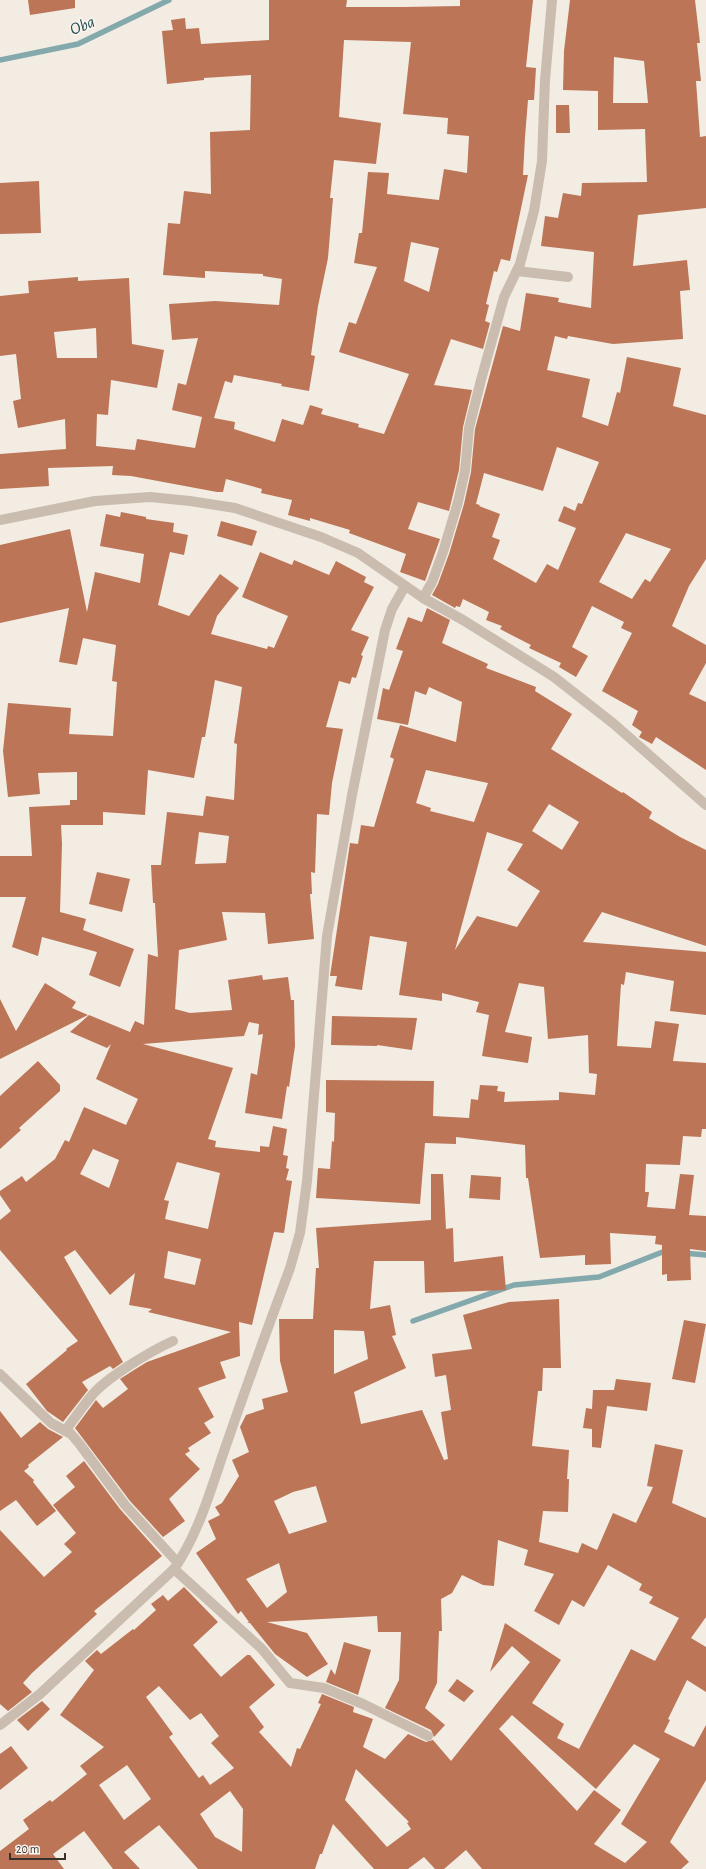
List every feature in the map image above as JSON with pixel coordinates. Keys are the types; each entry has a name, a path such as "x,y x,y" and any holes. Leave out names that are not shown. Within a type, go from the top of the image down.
{"street":[{"path":"423,598 432,582 443,552 458,502 465,471 469,428 480,380 504,297 517,271 534,211 542,161 545,80 552,0"},
{"path":"517,271 568,277"},
{"path":"0,520 102,500 150,497 235,508 321,537 358,553 404,586 463,620 554,677 614,724 706,805"},
{"path":"0,1725 40,1694 176,1566 190,1541 207,1499 290,1268 300,1233 313,1120 327,936 352,795 385,630 392,609 404,586"},
{"path":"65,1431 94,1394 104,1385 155,1350 173,1341"},
{"path":"0,1374 51,1423 71,1434 125,1505 176,1566 262,1649 290,1683 324,1688 428,1736"}],"building":[{"path":"28,0 75,0 75,8 30,15"},
{"path":"269,0 347,0 346,7 404,7 460,6 460,0 533,0 526,67 536,68 534,100 528,100 525,137 523,175 528,175 510,261 501,259 497,272 494,271 486,304 489,305 485,321 490,323 483,349 451,339 434,385 472,390 463,427 459,470 449,511 418,502 408,529 440,539 425,581 400,572 406,554 349,533 350,530 310,518 310,521 288,515 292,500 261,493 262,489 226,479 223,492 217,492 131,476 112,475 113,466 48,468 49,486 0,489 0,454 66,449 65,419 18,428 13,401 21,399 16,354 0,356 0,296 29,293 28,281 78,277 78,281 129,278 132,344 164,350 157,388 111,380 108,415 97,414 96,446 135,450 137,439 195,448 202,417 172,410 178,383 186,385 198,338 172,340 169,304 215,301 279,305 282,279 263,276 263,274 205,271 205,278 163,275 168,223 180,224 184,191 211,194 210,132 250,130 251,75 204,78 204,80 167,84 162,31 173,30 171,20 185,18 186,29 199,28 201,44 269,40","holes":["344,40 411,42 403,114 448,118 447,134 469,136 467,173 444,169 439,200 387,194 389,173 368,172 362,233 359,233 354,263 377,267 356,324 349,322 339,352 409,374 384,434 358,427 359,424 321,414 323,409 310,405 303,425 282,419 275,442 234,429 235,422 214,418 225,381 232,383 234,375 282,384 281,386 309,391 315,356 311,355 318,306 328,258 333,198 330,198 334,160 376,164 381,123 339,117","411,242 439,248 429,292 404,281","96,328 97,358 57,358 54,332"]},
{"path":"570,0 695,0 700,43 697,43 701,81 696,81 700,137 706,136 706,208 638,215 633,266 687,260 690,290 680,291 683,339 613,344 568,336 567,339 555,336 547,370 590,379 582,417 608,426 617,392 620,393 627,357 681,368 673,406 706,415 706,559 689,586 672,626 706,645 706,663 689,694 706,702 706,770 656,737 652,744 639,737 642,732 632,725 638,711 602,691 632,633 621,628 624,622 592,606 572,647 588,656 576,677 559,667 561,663 529,648 531,645 500,629 502,626 486,620 489,612 463,599 460,607 456,606 455,608 432,595 438,584 449,554 464,504 471,472 475,429 503,326 520,331 526,293 559,298 558,302 591,308 594,252 541,246 545,216 558,218 563,193 581,196 582,183 647,182 645,129 598,130 598,91 563,90 564,51","holes":["614,57 644,61 648,103 613,103","557,447 599,462 582,504 578,503 575,511 564,506 558,521 576,528 558,570 547,564 536,583 493,559 500,540 492,537 500,514 476,504 484,473 543,491","626,533 671,549 650,582 645,579 632,599 599,582"]},
{"path":"556,105 569,105 570,133 556,133"},
{"path":"39,181 41,233 0,234 0,183"},
{"path":"121,512 146,517 146,519 174,523 173,532 188,535 184,555 170,552 158,605 189,616 220,574 239,588 217,616 211,634 267,649 268,646 274,648 288,616 242,597 260,552 292,565 294,560 329,575 336,561 366,577 364,582 374,587 351,630 369,637 361,655 363,656 356,678 352,677 350,684 339,681 326,727 343,729 332,783 329,815 317,814 315,873 311,872 312,894 310,894 314,939 268,944 265,913 222,912 227,940 179,950 175,1009 190,1013 232,1010 228,980 262,975 263,980 288,977 291,1000 294,1000 295,1046 289,1087 287,1086 282,1119 245,1113 251,1073 257,1075 263,1034 258,1035 259,1024 249,1022 244,1036 143,1044 233,1068 208,1139 216,1141 215,1147 260,1152 260,1146 269,1147 273,1126 287,1129 283,1155 288,1156 286,1168 289,1169 286,1180 292,1181 284,1233 274,1232 252,1325 239,1322 240,1356 220,1362 226,1378 198,1388 214,1417 204,1423 211,1433 188,1448 190,1451 185,1454 200,1469 169,1499 185,1521 163,1537 130,1501 75,1428 96,1400 103,1408 128,1389 120,1379 147,1362 231,1332 148,1312 152,1309 129,1305 135,1273 110,1295 75,1250 64,1257 123,1362 113,1369 110,1366 82,1382 88,1390 63,1422 47,1411 26,1384 67,1350 66,1349 78,1341 0,1250 0,1220 11,1211 0,1195 0,1191 22,1176 26,1182 55,1159 65,1140 69,1142 84,1107 126,1125 138,1099 96,1079 111,1044 107,1048 70,1032 89,1015 130,1032 135,1021 144,1025 148,954 158,957 151,865 161,865 167,812 203,816 206,796 234,800 237,744 234,743 242,687 215,680 205,737 202,737 194,778 148,770 145,815 103,812 103,825 61,825 62,844 60,912 86,919 83,930 134,949 120,987 89,975 97,952 42,937 38,956 12,947 26,897 0,897 0,856 32,856 29,807 70,805 70,800 77,800 77,772 38,773 40,794 8,797 3,751 8,703 71,708 69,734 113,736 117,682 112,681 116,645 83,638 77,665 59,662 69,608 0,623 0,545 70,529 87,612 95,572 140,583 144,554 100,546 106,514 120,517","holes":["199,832 229,836 226,863 195,864","93,1149 119,1160 109,1188 80,1174","177,1162 220,1173 208,1229 165,1219 169,1201 164,1200","168,1251 201,1259 195,1285 164,1278"]},
{"path":"221,521 257,531 252,546 217,536"},
{"path":"427,608 450,620 442,643 488,664 486,668 536,687 535,691 572,714 551,749 622,793 623,792 652,812 649,818 680,837 706,850 706,946 602,912 583,942 706,952 706,1015 670,1011 674,981 626,972 624,985 621,984 617,1046 651,1048 655,1021 679,1024 673,1061 706,1063 706,1129 702,1129 701,1137 683,1136 680,1165 646,1164 645,1192 649,1192 647,1207 675,1209 680,1174 694,1175 689,1215 706,1216 706,1251 690,1249 691,1280 667,1281 667,1274 662,1275 662,1245 655,1244 656,1236 610,1233 611,1264 585,1265 585,1255 540,1258 528,1178 526,1178 525,1145 456,1137 456,1144 425,1143 420,1204 316,1198 318,1168 330,1169 332,1141 334,1142 335,1113 326,1112 326,1080 434,1081 433,1116 469,1118 471,1099 478,1100 480,1085 498,1086 497,1091 505,1092 504,1102 559,1100 559,1092 595,1095 597,1074 589,1073 588,1035 548,1039 544,987 519,983 505,1032 532,1037 528,1063 482,1056 489,1015 476,1012 479,1002 442,993 442,1001 399,995 407,942 370,936 362,990 335,986 337,976 330,976 350,843 358,844 361,825 374,827 394,759 390,757 400,725 456,742 462,702 429,687 426,695 415,691 408,725 377,719 383,688 389,690 403,651 396,649 408,617 422,622","holes":["426,770 488,783 474,822 430,811 431,808 416,803","549,804 579,822 562,850 532,831","487,832 523,844 507,870 540,891 517,927 477,916 455,950"]},
{"path":"97,872 130,879 122,912 89,904"},
{"path":"45,983 76,1002 72,1008 88,1015 0,1059 0,999 16,1031"},
{"path":"332,1016 417,1018 412,1050 377,1045 331,1045"},
{"path":"38,1061 60,1085 60,1091 19,1128 21,1130 0,1149 0,1096"},
{"path":"431,1174 443,1174 446,1229 453,1228 454,1262 503,1256 506,1290 425,1293 424,1261 374,1261 370,1309 390,1305 396,1335 392,1336 406,1368 354,1392 361,1424 422,1410 444,1460 448,1459 441,1412 451,1410 446,1375 435,1377 432,1354 472,1349 463,1315 509,1302 559,1299 561,1368 543,1368 542,1391 538,1391 532,1446 569,1450 567,1479 569,1479 568,1512 543,1511 539,1542 578,1553 582,1543 597,1550 613,1513 636,1523 653,1487 647,1486 655,1444 683,1450 672,1503 706,1518 706,1617 691,1638 706,1647 706,1692 687,1680 668,1719 670,1720 664,1732 694,1747 706,1725 706,1780 670,1842 689,1862 681,1869 482,1869 466,1850 444,1869 435,1869 424,1857 408,1869 374,1869 333,1824 315,1869 198,1869 159,1825 124,1852 140,1869 113,1869 84,1831 53,1854 64,1869 0,1869 0,1851 29,1829 23,1820 50,1800 52,1802 87,1774 80,1766 104,1747 60,1715 94,1670 85,1661 97,1650 101,1654 133,1629 134,1630 156,1610 151,1604 163,1595 168,1601 184,1587 218,1622 193,1645 221,1677 247,1655 250,1655 275,1685 249,1707 264,1727 259,1732 291,1767 297,1748 300,1749 321,1704 318,1703 322,1694 354,1707 353,1712 373,1719 363,1747 385,1759 408,1734 426,1742 433,1740 451,1761 530,1662 512,1646 490,1672 505,1623 561,1660 532,1703 564,1724 557,1738 579,1749 631,1649 655,1661 679,1618 649,1603 653,1597 639,1590 642,1584 608,1565 584,1607 572,1600 559,1625 534,1611 554,1574 524,1565 528,1550 498,1540 494,1586 483,1585 462,1575 452,1593 441,1599 442,1631 439,1631 437,1683 425,1708 445,1725 434,1737 431,1730 385,1708 399,1680 401,1632 378,1632 377,1616 267,1622 307,1633 328,1664 307,1677 275,1654 250,1623 247,1623 249,1622 241,1611 238,1614 196,1553 216,1539 208,1521 220,1515 215,1507 222,1503 239,1476 232,1460 249,1452 240,1427 246,1415 264,1409 262,1399 288,1392 280,1361 279,1319 313,1319 316,1268 319,1268 316,1228 431,1220","holes":["334,1330 364,1331 368,1359 334,1374","316,1486 327,1522 289,1534 274,1501 293,1492","279,1563 287,1592 267,1608 246,1579","159,1686 190,1720 201,1713 219,1736 211,1743 234,1768 210,1785 203,1775 199,1778 169,1737 173,1734 146,1697","512,1715 596,1789 634,1744 660,1759 621,1824 647,1842 625,1863 594,1844 621,1810 594,1790 577,1811 499,1729","127,1765 151,1799 124,1820 99,1785","356,1769 409,1822 407,1823 411,1829 387,1847 345,1800","230,1791 243,1809 242,1852 215,1837 200,1814"]},
{"path":"471,1175 501,1177 500,1200 469,1198"},
{"path":"684,1320 706,1324 695,1383 672,1379"},
{"path":"616,1379 651,1383 647,1411 607,1406 601,1448 592,1447 592,1429 583,1428 586,1408 592,1409 593,1390 614,1390"},
{"path":"0,1411 21,1438 40,1422 48,1429 63,1437 28,1465 29,1467 24,1471 34,1480 33,1482 56,1511 37,1526 16,1500 0,1511"},
{"path":"84,1461 120,1509 162,1556 94,1611 97,1614 32,1673 23,1683 32,1692 8,1711 0,1704 0,1530 44,1577 72,1552 64,1544 76,1533 53,1505 75,1487 66,1476"},
{"path":"344,1642 371,1650 358,1695 326,1682 331,1669 335,1675"},
{"path":"457,1679 474,1691 464,1702 448,1691"},
{"path":"42,1701 50,1709 28,1731 17,1720"},
{"path":"11,1746 28,1768 0,1790 0,1754"}],"waterway":[{"name":"Oba","path":"0,60 78,44 169,0"},
{"path":"413,1321 514,1285 599,1277 665,1251 669,1251"},
{"path":"683,1253 706,1255"}]}
